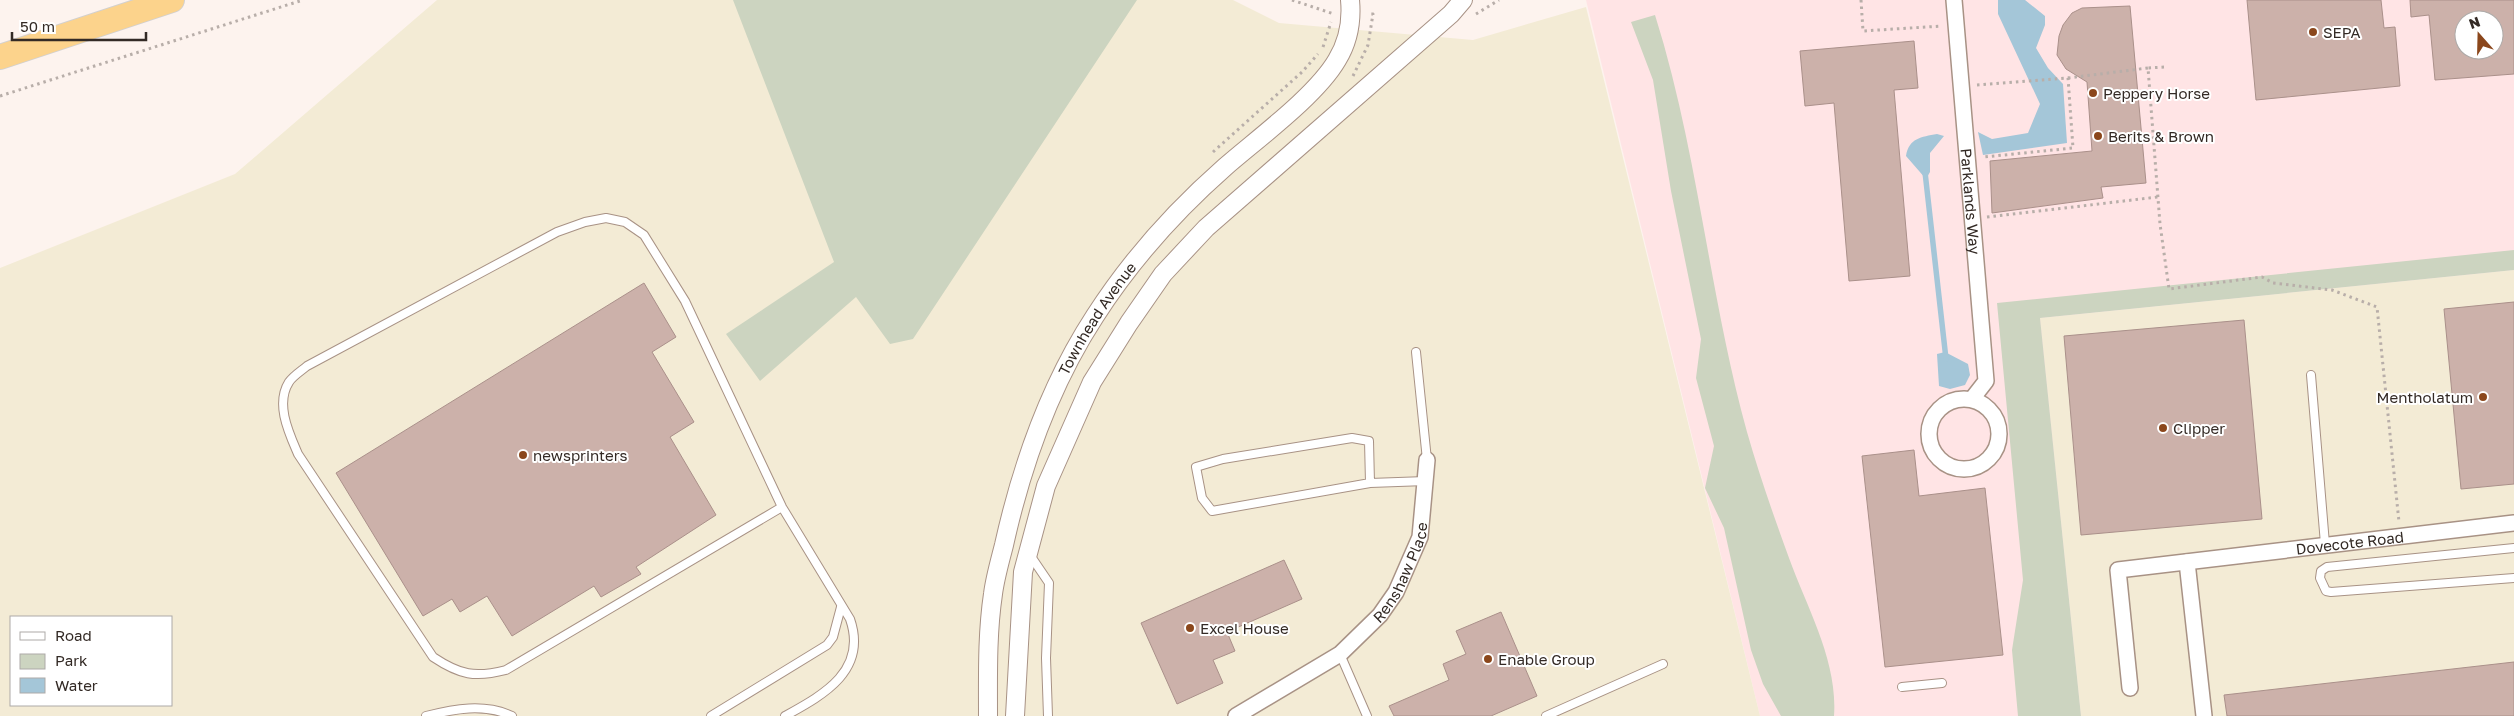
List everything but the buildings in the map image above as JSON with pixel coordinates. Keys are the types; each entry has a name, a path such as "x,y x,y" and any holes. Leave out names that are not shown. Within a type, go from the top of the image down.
{"highway":[{"path":"0,57 172,0"}],"street":[{"name":"Townhead Avenue","path":"988,716 988,663 993,594 1009,523 1031,447 1059,378 1095,316 1137,257 1175,215 1313,89 1336,62 1347,42 1351,14 1350,0"},
{"name":"Townhead Avenue","path":"1015,716 1023,572 1046,486 1092,382 1128,323 1163,274 1206,228 1451,14 1463,0"},
{"name":"Parklands Way","path":"1954,0 1958,25 1961,86 1986,381 1972,399"},
{"path":"1972,399 1983,404 1992,412 1999,428 1999,440 1995,452 1987,461 1976,467 1959,469 1947,465 1938,457 1931,445 1929,433 1932,421 1943,406 1954,400 1972,399"},
{"name":"Renshaw Place","path":"1236,716 1340,654 1380,615 1396,592 1420,537 1427,460"},
{"name":"Dovecote Road","path":"2130,688 2118,570 2514,523"},
{"path":"2187,562 2204,716"}],"lane":[{"path":"782,507 506,670 486,675 470,675 451,669 433,657 298,454 286,428 283,401 289,382 307,366 557,232 585,222 606,218 625,222 644,235 685,301 782,507 850,620 854,631 854,651 849,664 834,685 820,696 785,716"},
{"name":"Renshaw Place","path":"1416,352 1427,460"},
{"path":"2311,375 2325,544"},
{"path":"1370,483 1369,441 1352,438 1223,459 1196,467 1202,498 1212,510 1370,483 1426,481"},
{"path":"2514,548 2327,567 2320,571 2320,578 2326,591 2332,592 2514,578"},
{"path":"1028,551 1049,583 1046,658 1048,716"},
{"path":"711,716 814,655 827,645 832,637 841,607"},
{"path":"1340,654 1367,716"},
{"path":"1546,716 1663,664"},
{"path":"1902,687 1942,683"},
{"path":"426,716 464,708 495,710 512,716"}],"path":[{"path":"0,96 303,0"},
{"path":"1292,0 1333,14"},
{"path":"1861,0 1863,31 1958,25"},
{"path":"1961,86 2062,79 2164,67"},
{"path":"2148,68 2158,197 2169,289 2262,277 2273,283 2289,286 2332,290 2377,307 2401,537"},
{"path":"1984,157 2073,148 2068,78"},
{"path":"1996,215 2158,197"}],"shaded area":[{"path":"437,0 1233,0 1279,23 1473,40 1586,7 1760,716 0,716 0,268 235,174"},
{"path":"1586,0 2514,0 2514,270 2041,318 2081,716 1760,716"},
{"path":"2514,270 2514,716 2081,716 2040,318"}],"green space":[{"path":"733,0 1137,0 913,339 890,344 856,297 760,381 726,334 834,262"},
{"path":"1655,15 1670,66 1682,118 1723,328 1747,432 1778,527 1820,635 1831,675 1834,695 1834,716 1781,716 1763,684 1751,650 1724,528 1705,488 1714,446 1696,378 1701,339 1671,191 1653,80 1631,22"},
{"path":"2514,250 2514,270 2040,318 2081,716 2018,716 2012,650 2023,580 1997,303"}],"water":[{"path":"1998,0 2025,0 2045,16 2045,25 2036,48 2048,68 2063,84 2067,143 1983,155 1978,132 1992,139 2028,133 2040,104 1998,14"},
{"path":"1937,134 1944,136 1930,153 1930,172 1926,179 1906,156 1910,145 1917,139"},
{"path":"1945,352 1968,364 1970,375 1965,385 1950,389 1939,386 1937,354"}],"waterway":[{"path":"1925,172 1946,359"}],"place":[{"name":"SEPA","path":"2313,32"},
{"name":"Peppery Horse","path":"2093,93"},
{"name":"Berits & Brown","path":"2098,136"},
{"name":"Mentholatum","path":"2483,397"},
{"name":"Clipper","path":"2163,428"},
{"name":"newsprinters","path":"523,455"},
{"name":"Excel House","path":"1190,628"},
{"name":"Enable Group","path":"1488,659"}]}
